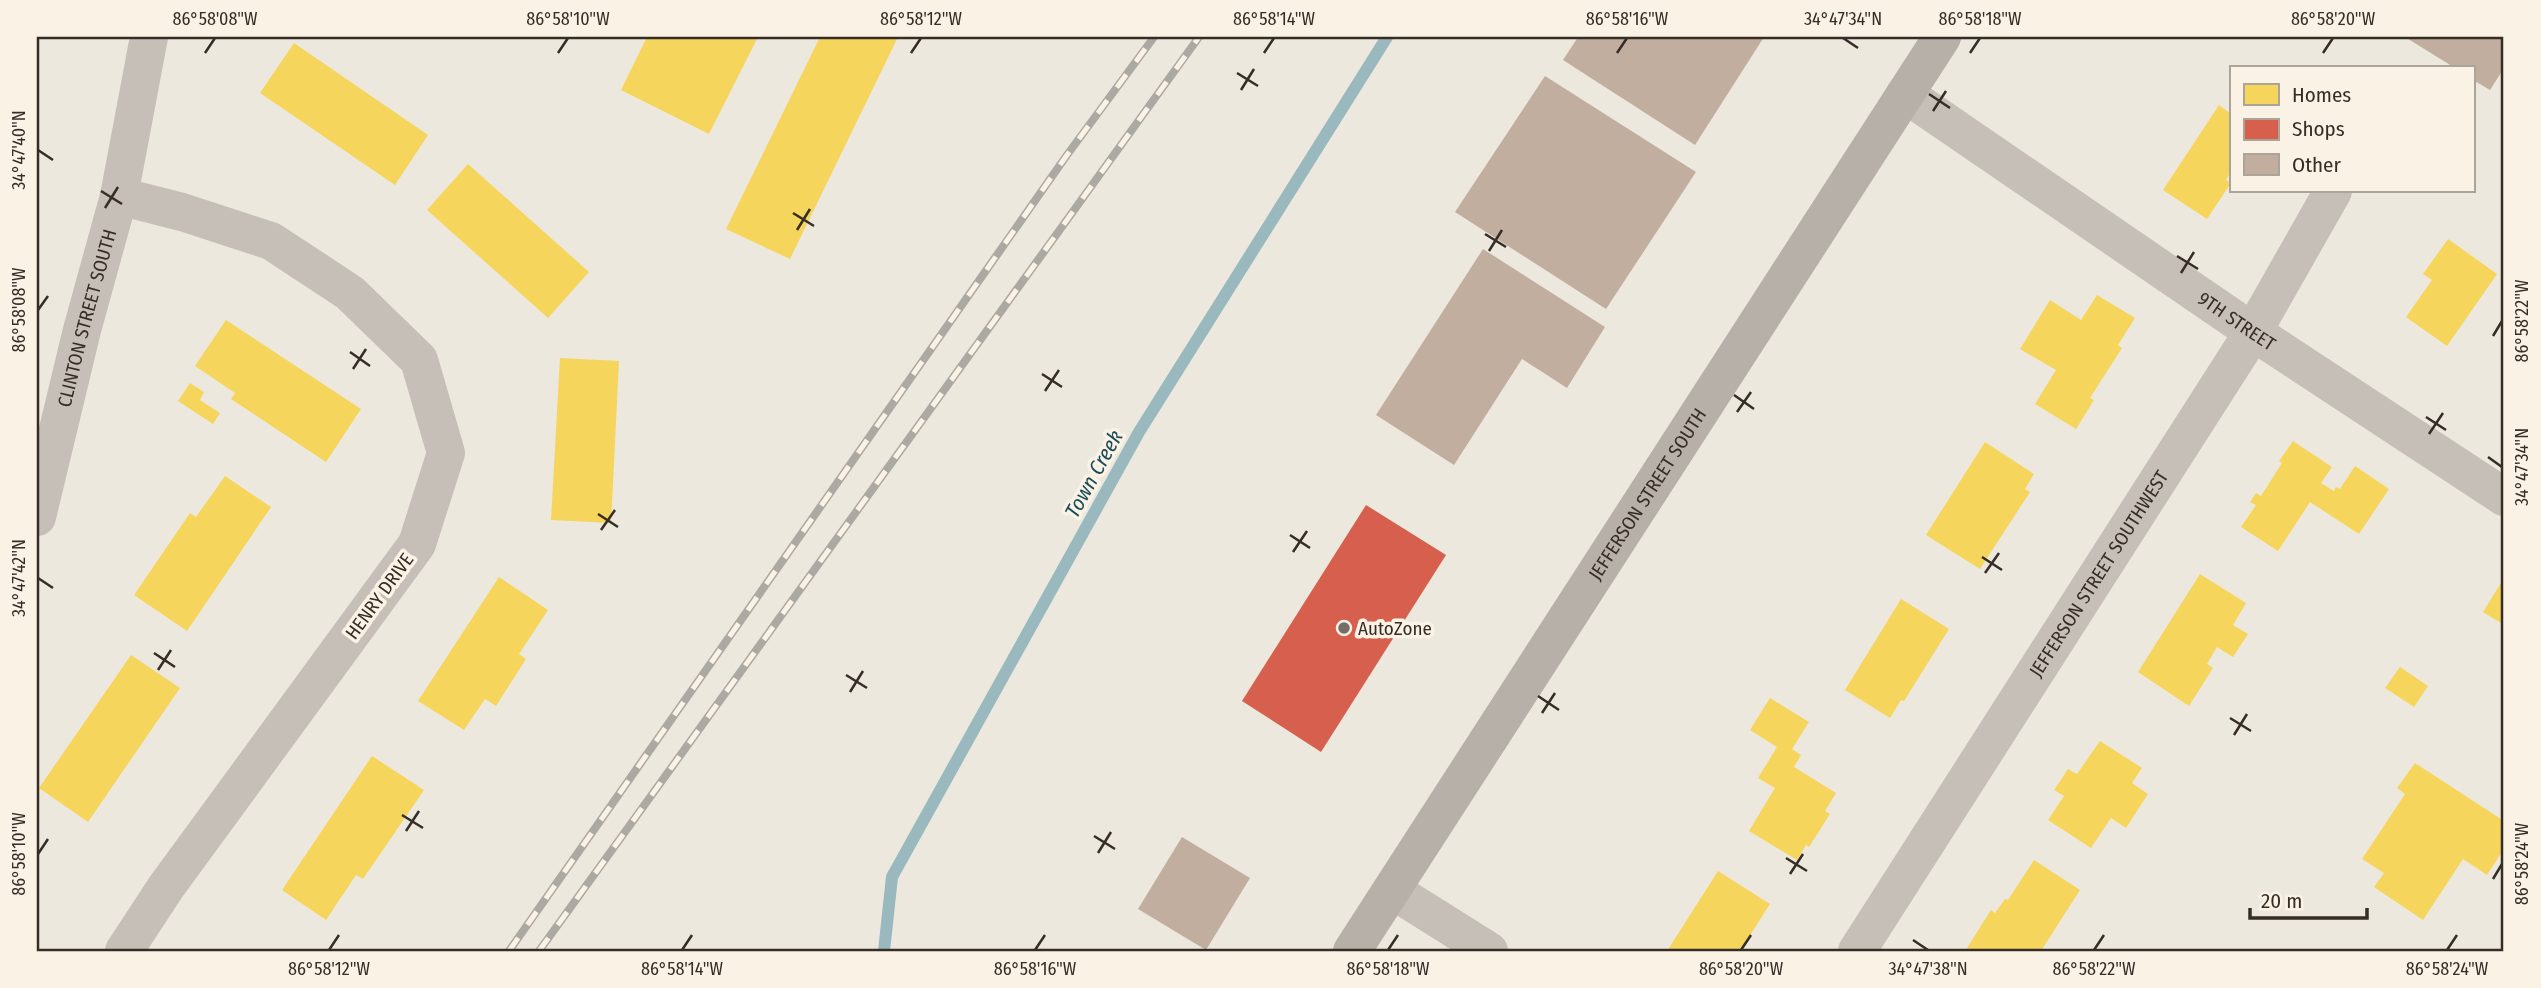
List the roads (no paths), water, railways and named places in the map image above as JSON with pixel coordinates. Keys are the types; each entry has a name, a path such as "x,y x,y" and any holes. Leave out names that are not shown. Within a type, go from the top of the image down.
{"main road":[{"name":"JEFFERSON STREET SOUTH","path":"1352,951 1941,37"}],"street":[{"name":"CLINTON STREET SOUTH","path":"37,517 82,330 119,196 149,37"},
{"name":"9TH STREET","path":"1905,93 2253,332 2504,497"},
{"name":"JEFFERSON STREET SOUTHWEST","path":"1857,951 2253,332 2332,192"},
{"name":"HENRY DRIVE","path":"119,196 182,212 271,242 350,293 419,360 446,453 417,544 166,887 124,951"},
{"path":"1392,890 1489,951"}],"waterway":[{"name":"Town Creek","path":"884,951 892,877 1139,432 1387,37"}],"railway":[{"path":"509,951 1067,155 1154,37"},
{"path":"539,951 1199,37"}],"place":[{"name":"AutoZone","path":"1344,628"}]}
